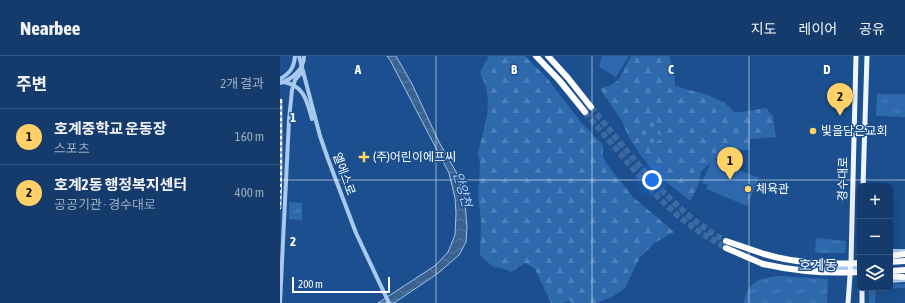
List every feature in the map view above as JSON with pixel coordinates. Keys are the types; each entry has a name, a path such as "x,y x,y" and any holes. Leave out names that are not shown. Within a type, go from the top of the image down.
{"highway":[{"path":"536,56 559,80 585,112"},
{"path":"548,56 591,107"},
{"path":"726,241 764,254 785,259 834,264 857,262"},
{"path":"726,248 763,264 782,268 825,273 848,271 857,272"},
{"path":"893,256 905,254"},
{"path":"893,261 905,261"},
{"path":"893,269 905,269"},
{"path":"893,276 905,278"}],"main road":[{"name":"경수대로","path":"848,303 848,271 851,262 856,56"},
{"name":"경수대로","path":"863,183 867,56"},
{"path":"862,303 863,291"}],"street":[{"path":"281,81 290,72 294,64 295,56"},
{"name":"엘에스로","path":"299,56 320,136 356,233 389,303"},
{"path":"281,81 294,76 301,69 304,56"},
{"path":"281,301 288,120 292,90 295,80 303,71"},
{"path":"281,81 293,84 301,91 305,97 312,119 320,136"},
{"path":"893,251 905,251"},
{"path":"822,267 857,262"},
{"path":"813,267 848,271 857,269"},
{"path":"893,280 905,278"}],"green space":[{"path":"487,56 525,56 547,78 580,121 603,145 603,156 606,163 633,197 674,232 656,242 640,257 625,288 612,297 597,303 572,303 570,301 551,303 535,269 525,263 511,272 493,267 480,255 481,221 478,195 480,165 478,153 487,116 488,100 486,87 480,72 488,58"},
{"path":"602,56 629,56 616,77 599,67"},
{"path":"631,56 669,56 674,71 675,86 708,95 725,103 735,113 766,108 773,116 776,137 750,139 750,150 731,150 719,156 701,171 698,186 690,201 655,173 629,138 622,121 600,89 613,84 619,79"},
{"path":"877,94 905,94 905,117 876,116"},
{"path":"649,117 657,123 662,137 653,145 647,147 641,143 638,124"},
{"path":"712,159 759,178 747,206 706,189 708,185 702,183"},
{"path":"289,202 302,203 302,220 289,219"},
{"path":"816,238 846,241 845,253 815,253"},
{"path":"779,276 828,279 827,303 744,303 751,285 766,278"},
{"path":"893,284 905,284 905,288 893,288"},
{"path":"869,291 876,291 875,303 869,303"}],"water":[{"path":"387,56 396,56 412,84 439,142 459,177 465,203 467,227 466,242 459,255 437,274 394,303 378,303 436,265 448,252 455,235 456,213 455,198 449,173"}],"tunnel":[{"path":"591,107 636,162 670,198 688,215 726,241"},
{"path":"585,112 660,199 677,215 698,231 726,248"}],"railway":[{"path":"280,208 281,100"}],"place":[{"name":"호계2동 행정복지센터","path":"840,116"},
{"name":"빛을담은교회","path":"813,131"},
{"name":"(주)어린이에프씨","path":"364,157"},
{"name":"호계중학교 운동장","path":"730,180"},
{"name":"체육관","path":"748,189"}],"district":[{"name":"호계동","path":"818,265"}],"water label":[{"name":"안양천","path":"463,189"}]}
